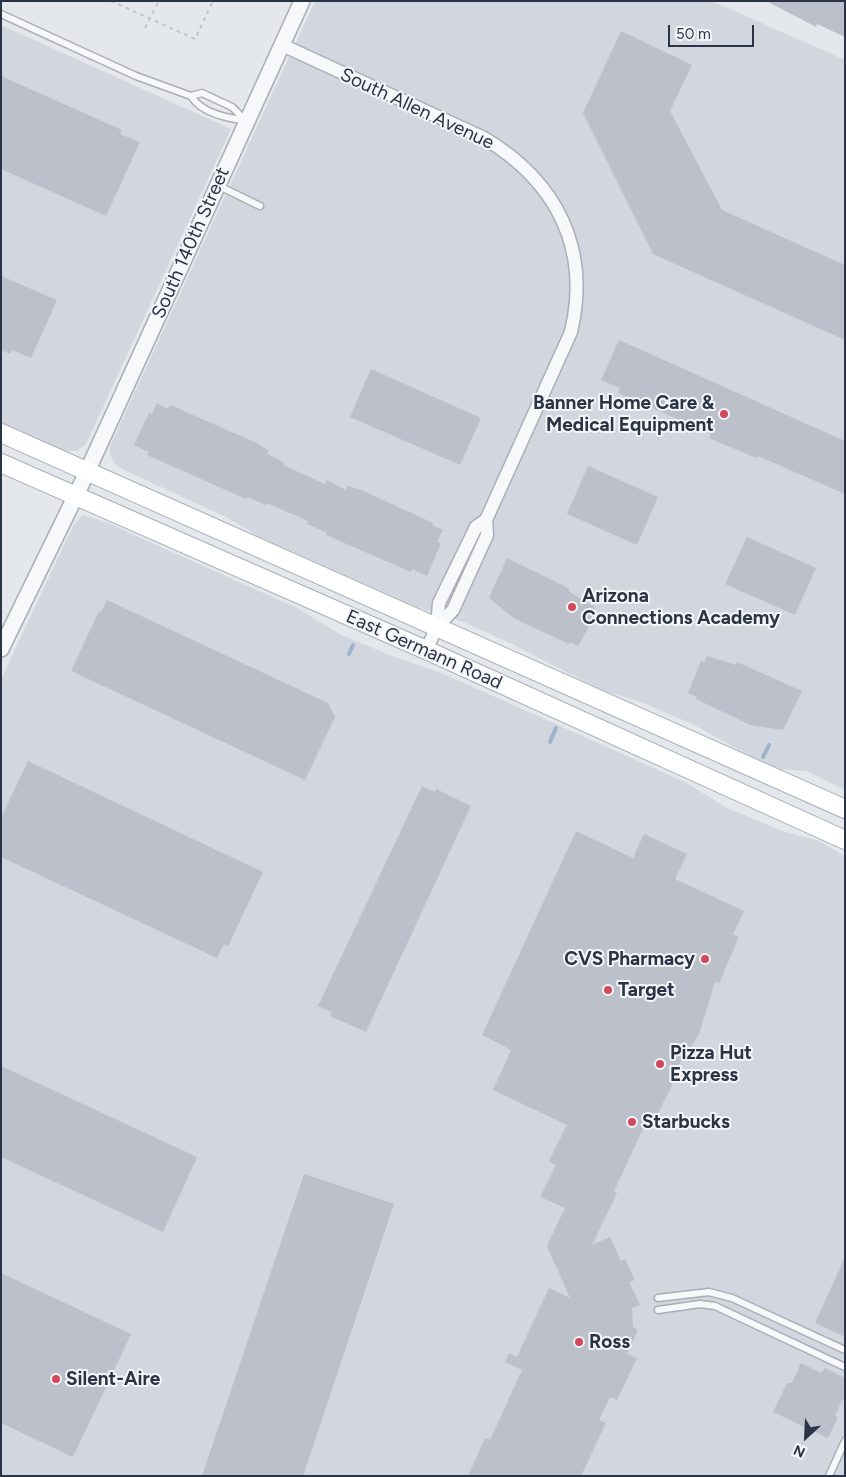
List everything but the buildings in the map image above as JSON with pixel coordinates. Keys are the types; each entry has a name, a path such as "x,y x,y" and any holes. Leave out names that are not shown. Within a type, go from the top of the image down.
{"main road":[{"name":"East Germann Road","path":"1,433 82,484 426,650 845,840"},
{"name":"East Germann Road","path":"1,463 82,484 437,627 845,809"}],"street":[{"name":"South 140th Street","path":"1,650 82,484 302,1"},
{"name":"South Allen Avenue","path":"282,46 490,142 529,171 558,208 574,264 578,298 575,316 559,361 486,520 476,527 439,603 437,627 426,650"}],"lane":[{"path":"1,14 136,76 191,96 202,93 232,107 247,121"},
{"path":"191,96 196,104 218,114 247,121"},
{"path":"217,185 260,206"},
{"path":"658,1298 709,1292 732,1298 845,1350"},
{"path":"658,1310 700,1304 714,1306 845,1367"},
{"path":"829,1476 845,1441"}],"path":[{"path":"111,1 195,39 213,1"},
{"path":"145,28 159,1"}],"shaded area":[{"path":"315,1 712,1 845,60 845,790 806,771 779,769 754,758 692,724 639,701 603,691 512,644 466,623 417,607 260,537 226,517 115,464 110,455 110,446"},
{"path":"1,25 231,129 86,444 77,451 65,451 1,422"},
{"path":"83,515 103,521 299,609 341,635 392,656 444,674 685,782 727,808 782,831 819,841 845,856 845,1476 1,1476 1,679 73,526"}],"waterway":[{"path":"349,654 353,645"},
{"path":"550,742 556,728"},
{"path":"763,757 769,745"}],"place":[{"name":"Banner Home Care & Medical Equipment","path":"724,414"},
{"name":"Arizona Connections Academy","path":"572,607"},
{"name":"CVS Pharmacy","path":"705,959"},
{"name":"Target","path":"608,990"},
{"name":"Pizza Hut Express","path":"660,1064"},
{"name":"Starbucks","path":"632,1122"},
{"name":"Ross","path":"579,1342"},
{"name":"Silent-Aire","path":"56,1379"}]}
